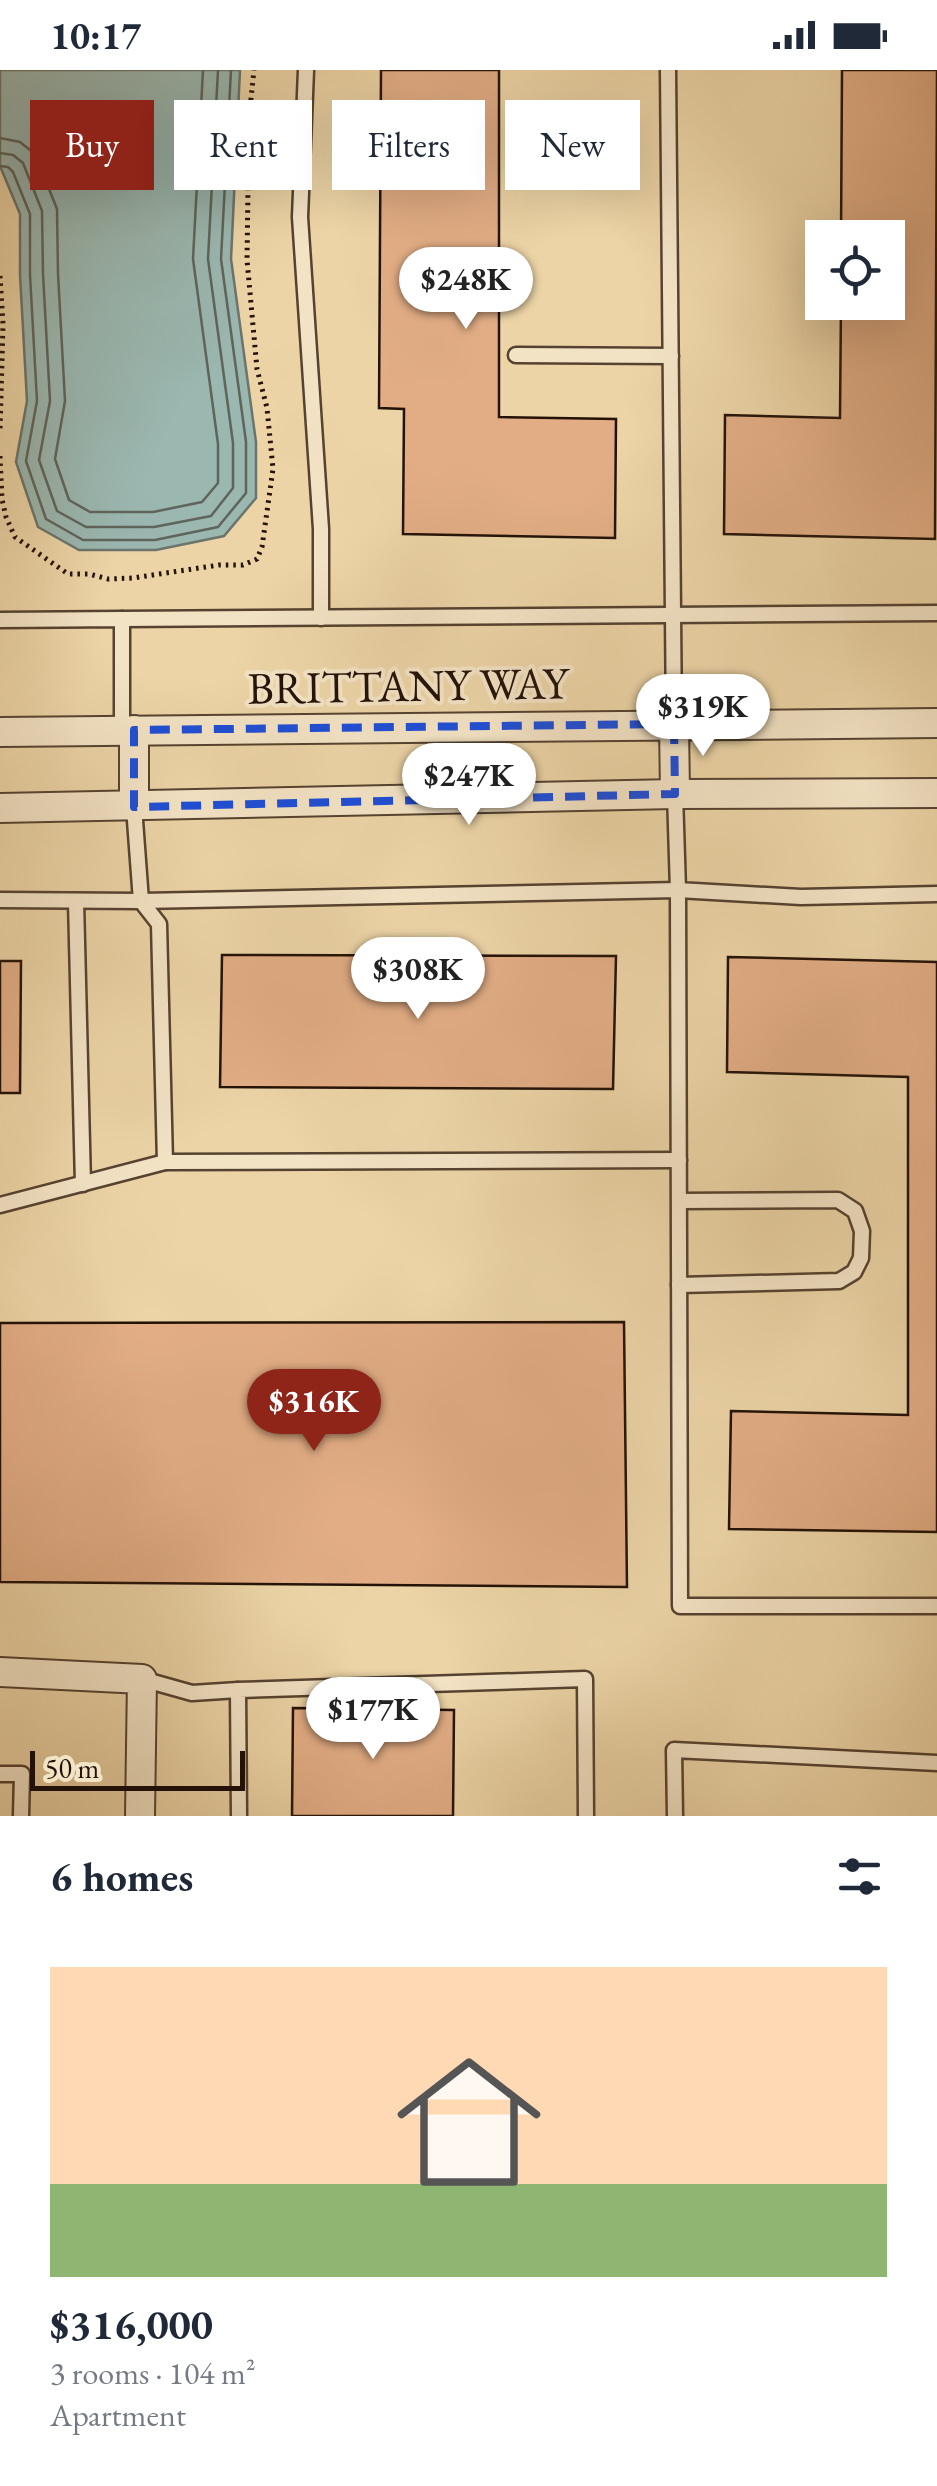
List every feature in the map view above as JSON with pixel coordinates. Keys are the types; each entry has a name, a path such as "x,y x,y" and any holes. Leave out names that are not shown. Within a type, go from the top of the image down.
{"street":[{"name":"BRITTANY WAY","path":"0,732 937,723"},
{"path":"674,724 675,794"},
{"path":"128,730 134,806"},
{"path":"0,808 675,794 937,793"},
{"path":"0,1672 142,1679 140,1816"}],"lane":[{"path":"306,70 300,217 321,529 321,618"},
{"path":"668,70 674,724"},
{"path":"516,355 670,356"},
{"path":"0,620 937,613"},
{"path":"122,619 128,730"},
{"path":"675,794 680,1606 937,1606"},
{"path":"134,806 140,901 159,924 165,1162"},
{"path":"0,900 140,901 678,890 802,897 937,894"},
{"path":"76,901 83,1184"},
{"path":"0,1205 165,1162 679,1160"},
{"path":"680,1201 838,1200 855,1211 862,1231 861,1258 854,1272 839,1281 680,1286"},
{"path":"142,1679 192,1693 585,1679 586,1816"},
{"path":"238,1690 239,1816"},
{"path":"676,1816 674,1750 937,1763"},
{"path":"0,1774 22,1774 21,1816"}],"path":[{"path":"0,456 2,499 15,537 68,574 133,578 243,565 257,559 273,469 267,408 257,368 247,260 249,118 254,70"},
{"path":"0,276 0,431"}],"highlighted area":[{"path":"674,724 675,794 134,807 134,730"}],"water":[{"path":"0,70 240,70 239,100 174,100 174,190 234,190 231,259 256,442 256,498 224,536 156,550 79,550 38,527 16,462 27,401 20,214 0,166"}],"building":[{"path":"381,70 499,70 499,417 616,419 615,538 403,534 404,409 379,408 380,190 485,190 485,100 381,100"},
{"path":"842,70 937,70 935,539 724,534 725,415 840,418 841,320 905,320 905,220 841,220"},
{"path":"222,955 616,956 613,1089 220,1087"},
{"path":"728,957 937,962 937,1532 729,1529 731,1411 908,1415 908,1077 727,1072"},
{"path":"0,961 21,961 20,1093 0,1093"},
{"path":"624,1322 627,1587 0,1582 0,1323"},
{"path":"293,1708 454,1710 453,1816 292,1816"}]}
